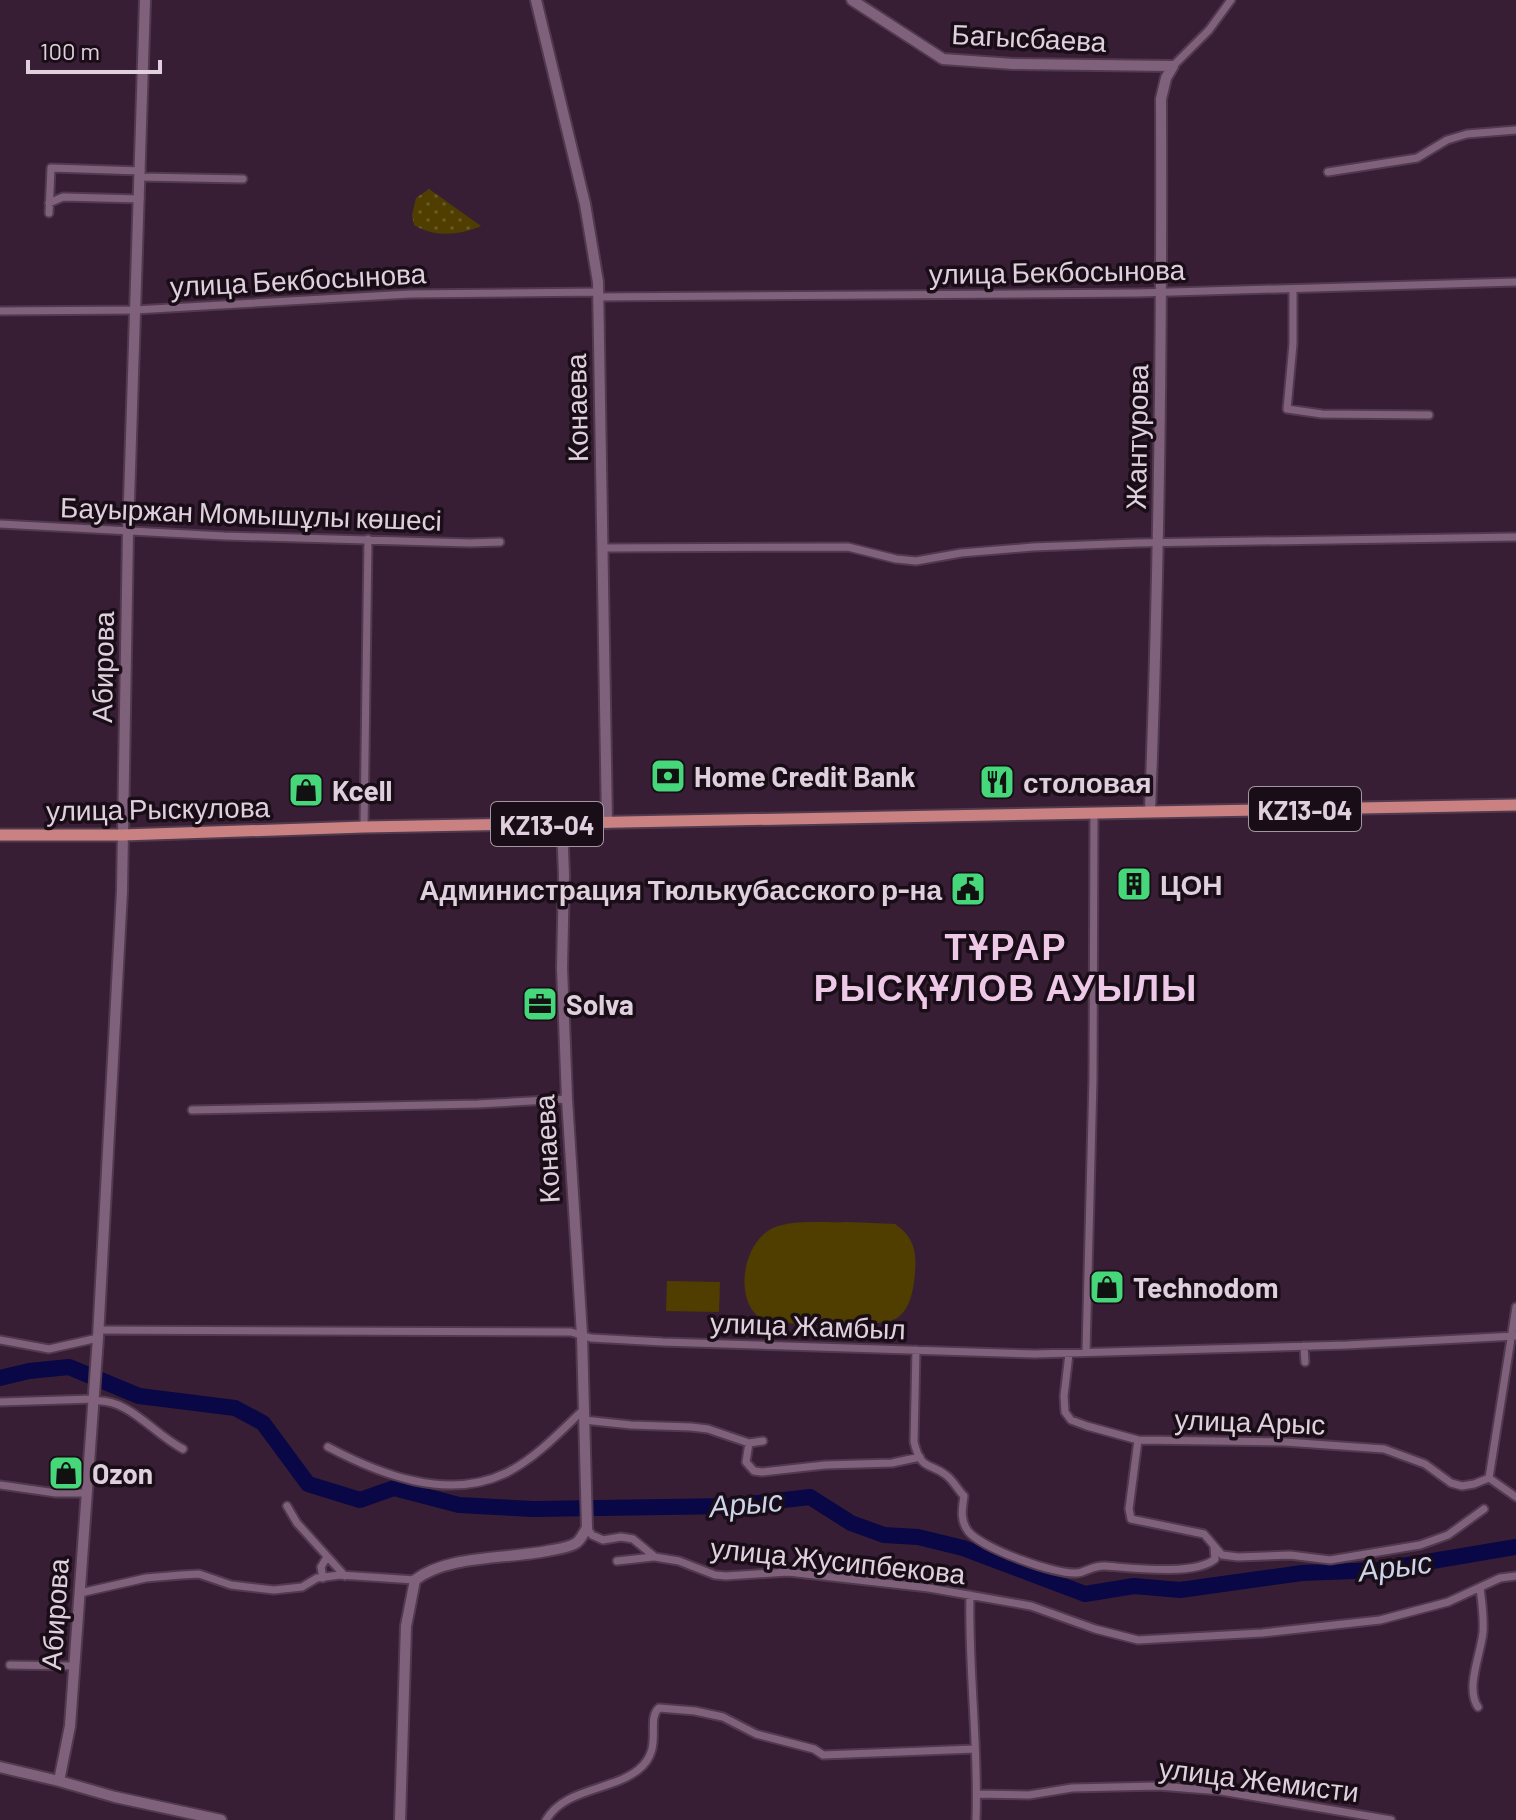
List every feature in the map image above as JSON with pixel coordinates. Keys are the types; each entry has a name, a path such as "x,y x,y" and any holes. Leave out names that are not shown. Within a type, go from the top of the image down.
{"main road":[{"name":"улица Рыскулова","path":"0,835 122,835 364,827 1516,805"}],"street":[{"name":"Абирова","path":"59,1781 66,1755 75,1666 98,1336 120,920 128,532 145,0"},
{"name":"Конаева","path":"536,0 594,247 598,294 607,823"},
{"name":"Багысбаева","path":"852,0 943,59 1013,64 1173,66"},
{"path":"1173,66 1209,30 1231,0"},
{"name":"Жантурова","path":"1150,811 1163,292 1161,99 1166,78 1173,66"},
{"path":"1328,172 1417,158 1447,140 1467,134 1516,130"},
{"path":"49,213 51,168 243,179"},
{"path":"49,203 63,197 140,199"},
{"name":"улица Бекбосынова","path":"0,311 135,310 347,296 1163,292 1516,282"},
{"path":"1293,289 1293,344 1287,409 1322,414 1429,415"},
{"name":"Бауыржан Момышұлы көшесі","path":"0,524 128,532 500,542"},
{"path":"603,548 848,547 916,561 961,553 1033,547 1516,537"},
{"path":"364,827 368,539"},
{"path":"1086,1352 1093,1078 1094,813"},
{"name":"Конаева","path":"562,824 562,968 582,1335 587,1528"},
{"path":"192,1110 567,1099"},
{"path":"1516,1307 1514,1336 1489,1478 1516,1497"},
{"name":"улица Жамбыл","path":"0,1340 49,1349 98,1336 571,1332 663,1342 1069,1354 1514,1336"},
{"path":"1304,1346 1305,1362"},
{"path":"916,1350 914,1442 920,1457 927,1467 945,1474 964,1496 961,1519 970,1534 1002,1552 1056,1570 1079,1573 1092,1565 1192,1567 1209,1564 1218,1557 1290,1555 1330,1560 1420,1545 1448,1535 1484,1509"},
{"name":"улица Арыс","path":"1069,1354 1064,1396 1065,1412 1071,1420 1138,1440 1285,1442 1384,1449 1425,1464 1451,1483 1462,1486 1489,1478"},
{"path":"0,1402 94,1396 120,1405 164,1439 183,1449"},
{"path":"328,1447 385,1473 429,1484 460,1485 504,1474 583,1415 640,1426 708,1429 749,1443 763,1441"},
{"path":"1138,1440 1129,1516 1204,1534 1209,1537 1218,1557"},
{"path":"749,1443 746,1462 754,1471 892,1463 920,1457"},
{"path":"0,1485 56,1493 87,1493"},
{"path":"287,1506 297,1523 345,1576"},
{"path":"80,1593 117,1583 199,1574 231,1585 264,1590 302,1587 323,1578 345,1576 415,1580 435,1568 462,1562 566,1547 577,1542 587,1528"},
{"name":"улица Жусипбекова","path":"587,1528 592,1535 603,1540 633,1539 655,1557 726,1576 788,1572 970,1595 1031,1606 1122,1637 1158,1640 1380,1620 1448,1602 1500,1578 1516,1576"},
{"path":"323,1578 321,1563 327,1557"},
{"path":"617,1561 655,1557"},
{"path":"400,1820 406,1626 415,1580"},
{"path":"1478,1707 1474,1701 1474,1688 1484,1612 1480,1588"},
{"path":"970,1595 968,1633 976,1820"},
{"path":"10,1665 75,1666"},
{"path":"546,1820 560,1804 609,1785 641,1768 654,1749 653,1716 659,1708 723,1717 756,1734 814,1749 823,1755 975,1749"},
{"path":"0,1767 221,1820"},
{"name":"улица Жемисти","path":"977,1794 1029,1795 1072,1788 1158,1786 1221,1791 1391,1820"}],"shaded area":[{"path":"429,189 481,226 448,234 431,232 414,225 412,215 416,198"},
{"path":"790,1223 895,1224 910,1239 915,1257 915,1278 911,1297 902,1314 886,1322 834,1325 766,1322 755,1314 748,1303 745,1275 748,1260 762,1236 773,1228"},
{"path":"667,1281 720,1282 719,1312 666,1311"}],"waterway":[{"name":"Арыс","path":"0,1378 69,1367 139,1396 235,1408 263,1423 308,1484 360,1500 394,1488 459,1505 533,1509 731,1506 810,1497 851,1523 884,1535 918,1537 963,1548 1085,1594 1134,1586 1180,1590 1302,1573 1379,1570 1516,1547"}],"place":[{"name":"Home Credit Bank","path":"668,776"},
{"name":"столовая","path":"997,782"},
{"name":"Kcell","path":"306,790"},
{"name":"ЦОН","path":"1134,884"},
{"name":"Администрация Тюлькубасского р-на","path":"968,889"},
{"name":"Solva","path":"540,1004"},
{"name":"Technodom","path":"1107,1287"},
{"name":"Ozon","path":"66,1473"}],"district":[{"name":"ТҰРАР РЫСҚҰЛОВ АУЫЛЫ","path":"1006,966"}]}
